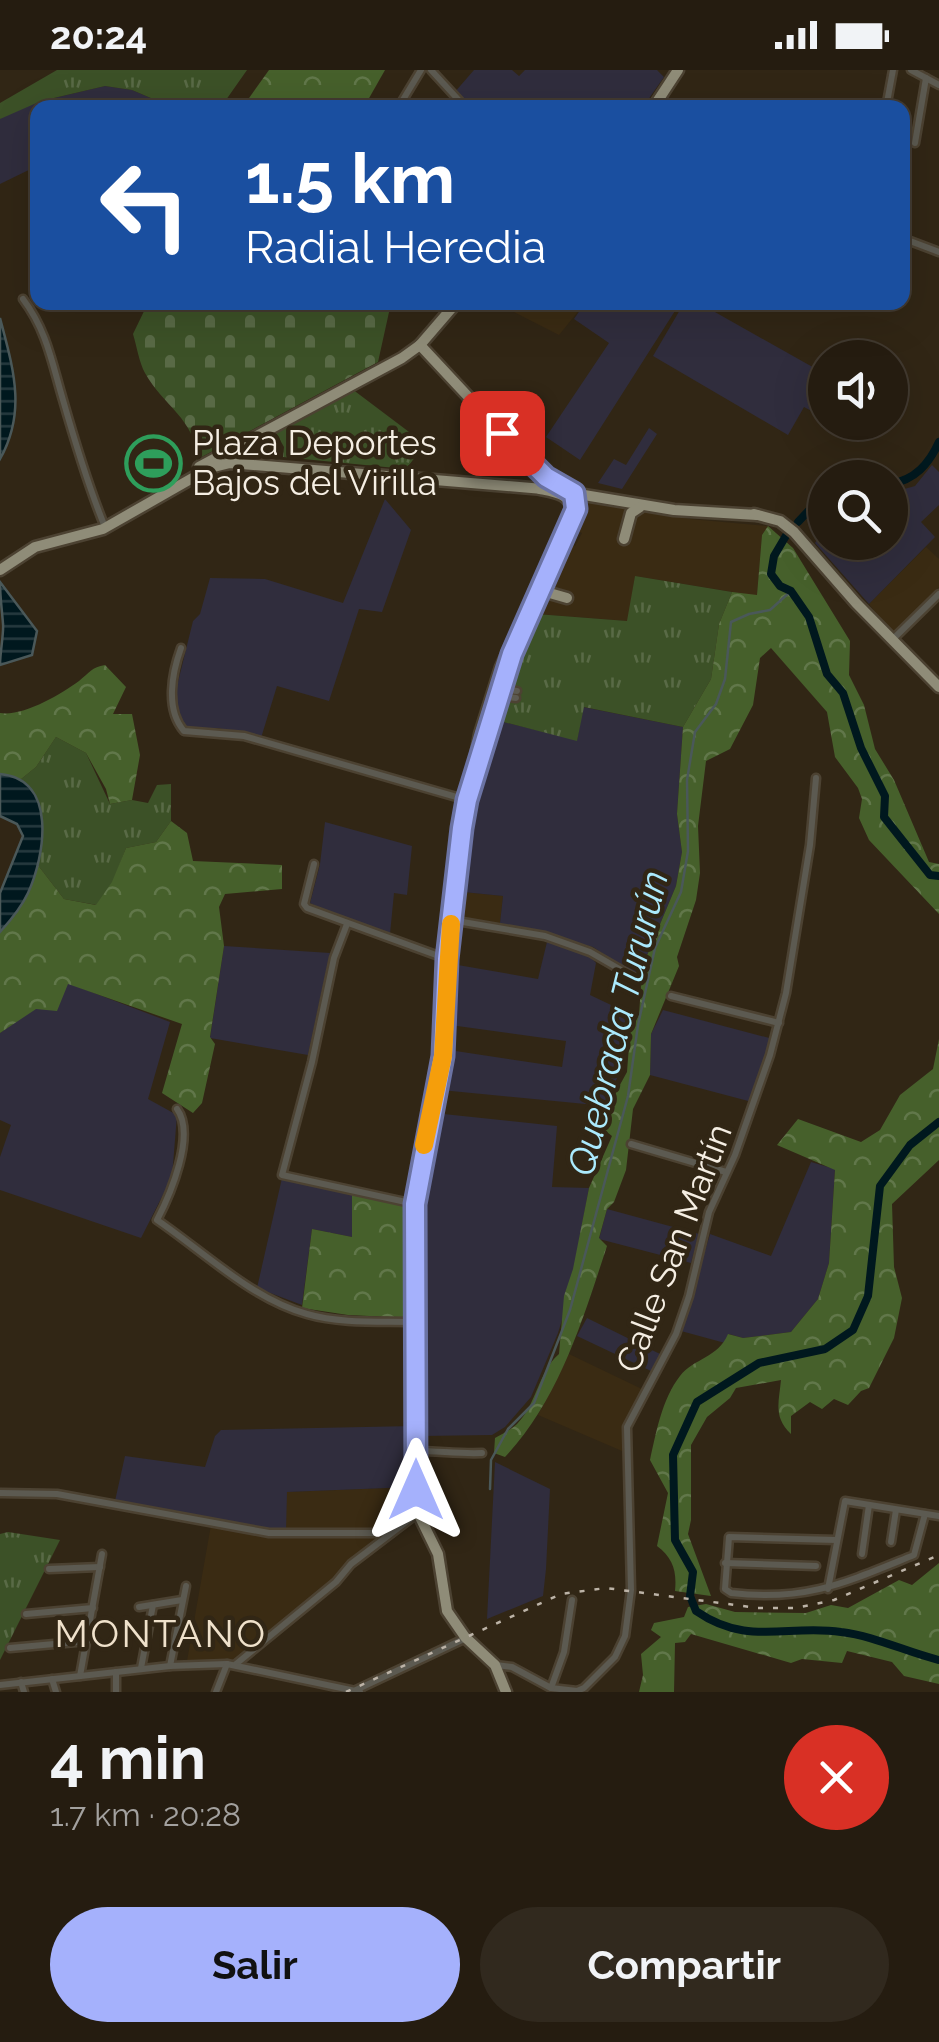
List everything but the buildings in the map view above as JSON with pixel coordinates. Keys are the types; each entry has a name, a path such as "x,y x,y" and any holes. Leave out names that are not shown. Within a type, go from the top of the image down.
{"main road":[{"path":"658,100 678,70"},
{"path":"260,464 237,458 237,450 420,345 450,310"},
{"path":"420,345 546,477 569,490 626,504 703,513 757,514"},
{"path":"104,526 236,445 348,388"},
{"path":"0,566 42,538 104,526 210,468 230,463 569,490 757,514 786,525 939,692"},
{"path":"512,485 537,485 546,477"},
{"path":"475,759 534,597 572,508 565,496 540,489"},
{"path":"568,598 548,594 544,588 576,509 569,490"},
{"path":"569,526 583,502 598,498 620,508 623,521"},
{"path":"626,504 632,501 725,510"},
{"path":"624,539 631,513 645,506"},
{"path":"506,1692 495,1665 466,1638 444,1606 438,1554 418,1513 415,1204 443,1056 451,920 475,759 501,667 558,551"},
{"path":"467,800 499,692"}],"street":[{"path":"403,100 421,70"},
{"path":"431,70 459,100"},
{"path":"887,100 892,70"},
{"path":"912,70 939,85"},
{"path":"915,143 926,78"},
{"path":"910,241 939,252"},
{"path":"23,299 30,308"},
{"path":"31,310 52,352 63,400 104,526"},
{"path":"896,644 939,594"},
{"path":"181,648 172,688 177,724 184,731 244,736 467,800"},
{"path":"499,692 517,695"},
{"name":"Calle San Martín","path":"495,1665 512,1667 563,1692 584,1688 615,1656 625,1636 630,1590 628,1427 676,1334 709,1212 758,1096 779,1022 810,845 816,778"},
{"path":"314,864 305,906 447,959"},
{"path":"451,920 545,936 590,952 635,978"},
{"path":"347,924 331,973 282,1175 415,1204"},
{"path":"671,996 779,1022"},
{"path":"177,1109 183,1128 177,1177 156,1220 212,1258 241,1285 308,1315 416,1322"},
{"path":"631,1144 726,1172"},
{"path":"416,1451 447,1455 482,1453"},
{"path":"0,1492 57,1494 269,1533 391,1533"},
{"path":"828,1589 842,1504 848,1501 939,1516"},
{"path":"862,1554 870,1505"},
{"path":"891,1542 896,1510"},
{"path":"219,1691 231,1664 418,1513"},
{"path":"836,1540 728,1537 724,1585 727,1592 780,1596 828,1589 914,1554 924,1514"},
{"path":"80,1676 102,1554"},
{"path":"726,1563 816,1566"},
{"path":"49,1568 100,1568"},
{"path":"170,1666 186,1586"},
{"path":"139,1606 182,1600"},
{"path":"551,1688 564,1652 572,1600"},
{"path":"142,1668 153,1604"},
{"path":"26,1614 93,1608"},
{"path":"0,1684 142,1668 231,1664 360,1691 466,1638"},
{"path":"10,1648 87,1641"},
{"path":"116,1672 116,1692"},
{"path":"52,1679 56,1692"},
{"path":"21,1682 24,1692"}],"shaded area":[{"path":"474,70 512,70 519,76 525,70 657,70 664,77 648,100 462,100 454,93"},
{"path":"105,86 132,90 156,100 45,100"},
{"path":"30,105 30,169 0,184 0,119"},
{"path":"510,310 579,310 559,335"},
{"path":"580,310 676,310 580,460 546,437 609,343 574,319"},
{"path":"680,310 711,310 808,364 808,409 804,407 788,435 653,356"},
{"path":"649,428 657,434 622,489 598,483 614,459 626,465"},
{"path":"932,465 939,472 939,505 921,522 935,537 869,604 830,560 908,560 908,488 915,486"},
{"path":"385,499 411,530 382,612 359,609 329,701 277,686 261,738 218,728 186,729 177,706 176,690 193,621 200,614 210,578 265,579 343,603"},
{"path":"590,500 690,519 768,526 762,535 757,596 635,576 628,621 536,614 566,543 575,546 582,533 574,529"},
{"path":"926,547 939,559 939,587 892,633 869,604"},
{"path":"583,707 683,727 677,814 682,852 676,886 638,977 593,947 500,923 503,896 463,892 466,839 479,764 496,720 577,740"},
{"path":"325,822 412,846 407,895 394,893 390,934 310,903"},
{"path":"463,892 503,896 500,923 459,917"},
{"path":"547,942 588,954 596,963 590,995 628,1013 632,1022 606,1106 441,1090 449,1050 562,1067 566,1041 450,1025 452,964 538,979"},
{"path":"224,946 330,953 308,1055 210,1038"},
{"path":"68,983 170,1022 148,1099 177,1115 172,1177 141,1238 0,1190 0,1157 11,1125 0,1120 0,1033"},
{"path":"663,1010 773,1039 752,1102 650,1075 651,1034"},
{"path":"434,1113 557,1126 552,1187 589,1188 558,1333 531,1397 505,1427 492,1435 420,1436 423,1257"},
{"path":"811,1162 835,1169 829,1263 818,1299 791,1332 743,1338 729,1334 725,1343 681,1331 710,1234 771,1256"},
{"path":"282,1178 352,1193 352,1237 312,1229 302,1305 257,1288"},
{"path":"607,1209 699,1234 691,1263 599,1239"},
{"path":"587,1318 660,1354 651,1371 577,1336"},
{"path":"569,1354 644,1390 625,1425 622,1451 538,1415"},
{"path":"414,1426 412,1487 287,1492 286,1532 115,1501 125,1456 205,1467 215,1436 221,1430"},
{"path":"495,1462 550,1489 546,1569 543,1596 487,1619"},
{"path":"412,1487 414,1513 392,1530 286,1532 286,1492"},
{"path":"211,1525 288,1537 385,1535 236,1660 187,1661"}],"green space":[{"path":"57,70 247,70 226,100 156,100 132,90 105,86 30,100 30,106 0,119 0,103"},
{"path":"269,70 385,70 368,100 248,100"},
{"path":"145,310 389,310 378,362 196,460 195,446 185,424 145,373 133,334"},
{"path":"352,389 425,444 406,469 283,457 284,447 275,431"},
{"name":"Plaza Deportes Bajos del Virilla","path":"163,440 178,463 144,486 129,462"},
{"path":"768,526 793,548 850,641 849,675 864,705 875,749 894,780 929,862 939,864 939,914 869,840 859,818 862,799 858,788 835,757 827,712 771,648 760,658 753,705 730,749 706,761 698,826 700,873 696,900 677,957 679,966 651,1034 650,1075 633,1109 626,1170 614,1202 607,1209 599,1238 607,1246 598,1274 555,1384 524,1435 505,1457 494,1453 495,1438 524,1416 546,1370 559,1354 564,1296 589,1188 612,1136 598,1125 627,1072 630,1033 639,1015 638,977 676,886 682,852 677,814 683,727 711,679 719,624 732,592 757,595 762,535"},
{"path":"635,576 732,592 719,624 711,679 683,727 584,707 577,741 496,720 517,652 536,614 627,621"},
{"path":"105,665 126,687 113,714 132,714 140,755 132,800 110,804 86,753 56,737 36,767 20,780 0,774 0,713 19,712 41,704"},
{"path":"56,737 86,753 110,804 132,800 148,803 157,785 171,784 171,821 156,842 126,848 113,882 97,905 64,899 37,864 41,841 38,808 20,780 36,767"},
{"path":"171,821 187,833 193,861 282,865 282,889 225,894 219,907 224,946 210,1037 215,1044 202,1103 193,1113 162,1093 182,1024 68,984 57,1011 36,1009 0,1033 0,932 29,892 37,864 64,899 96,905 112,882 126,848 156,842"},
{"path":"939,1039 939,1160 892,1204 894,1267 902,1298 894,1338 869,1388 848,1405 834,1399 822,1409 810,1402 791,1416 791,1434 779,1415 781,1380 736,1388 707,1417 691,1445 688,1534 711,1596 675,1591 673,1565 657,1546 668,1493 650,1460 669,1395 680,1376 718,1348 728,1334 743,1338 791,1332 818,1299 829,1263 835,1170 777,1145 798,1119 861,1142 880,1130 900,1095 933,1069"},
{"path":"352,1193 412,1206 413,1318 302,1308 312,1229 352,1237"},
{"path":"0,1534 60,1540 0,1660"},
{"path":"939,1563 939,1684 904,1676 892,1662 847,1651 842,1663 802,1659 791,1663 691,1634 685,1642 675,1643 674,1692 639,1692 643,1675 641,1654 661,1637 651,1630 654,1623 684,1617 688,1607 706,1604 735,1612 806,1613 831,1605 848,1608 899,1580 912,1585"}],"water":[{"path":"0,318 13,372 15,406 0,459"},
{"path":"0,582 37,631 32,655 0,665 3,628"},
{"path":"0,774 19,779 31,790 39,804 42,840 28,893 0,932 0,893 23,836 17,824 0,816"}],"waterway":[{"path":"908,478 920,470 939,442"},
{"path":"798,522 808,511"},
{"path":"787,534 774,556 771,574 780,586 791,591 809,617 827,674 843,693 861,748 885,796 884,817 930,875 939,876"},
{"name":"Quebrada Tururún","path":"490,1489 491,1460 508,1429 534,1403 570,1310 628,1096 655,948 681,892 688,851 687,780 695,732 716,704 725,679 731,622 770,610 791,591"},
{"path":"939,1122 910,1145 880,1186 868,1296 853,1330 825,1349 759,1363 697,1402 673,1455 675,1540 693,1572 690,1596 696,1611 733,1628 841,1632 939,1660"}],"railway":[{"path":"346,1692 561,1594 606,1588 758,1608 796,1608 834,1600 939,1555"}],"slow traffic":[{"path":"424,1145 443,1056 451,924"}],"place":[{"name":"Plaza Deportes Bajos del Virilla","path":"153,463"}],"district":[{"name":"MONTANO","path":"161,1634"}],"route":[{"path":"416,1490 415,1204 443,1056 447,959 462,828 512,654 576,509 574,493 546,477 502,433"}]}
